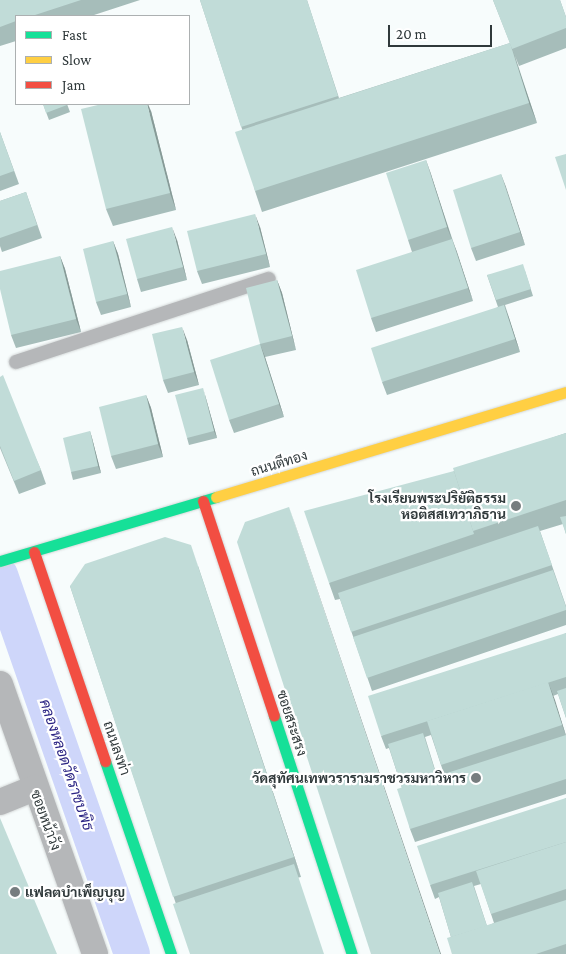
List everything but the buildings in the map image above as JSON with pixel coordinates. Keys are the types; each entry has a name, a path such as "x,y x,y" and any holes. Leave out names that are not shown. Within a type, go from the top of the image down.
{"street":[{"name":"ถนนตีทอง","path":"0,561 566,392"},
{"name":"ซอยสระสรง","path":"203,501 352,954"},
{"name":"ถนนลงท่า","path":"34,552 171,954"},
{"name":"ซอยหน้าวัง","path":"0,684 35,788 95,954"},
{"path":"0,802 35,788"}],"lane":[{"path":"16,362 269,279"}],"waterway":[{"name":"คลองหลอดวัดราชบพิธ","path":"0,575 132,954"}],"traffic: fast":[{"path":"0,561 216,497"},
{"path":"274,716 352,954"},
{"path":"105,761 171,954"}],"traffic: slow":[{"path":"216,497 566,392"}],"traffic: jam":[{"path":"203,501 274,716"},
{"path":"34,552 105,761"}],"place":[{"name":"โรงเรียนพระปริยัติธรรม หอติสสเทวาภิธาน","path":"516,506"},
{"name":"วัดสุทัศนเทพวรารามราชวรมหาวิหาร","path":"476,778"},
{"name":"แฟลตบำเพ็ญบุญ","path":"15,892"}]}
